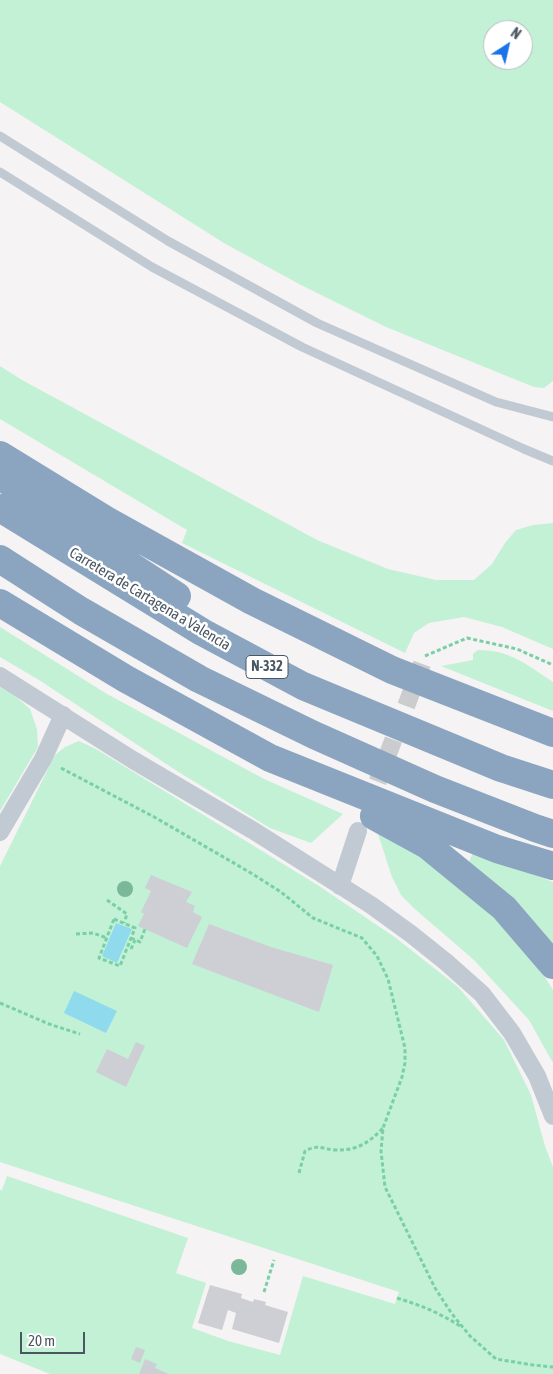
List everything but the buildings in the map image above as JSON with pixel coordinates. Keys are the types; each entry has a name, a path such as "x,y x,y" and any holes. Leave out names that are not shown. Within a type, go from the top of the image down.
{"highway":[{"path":"0,456 106,520 252,601 392,670 553,732"},
{"name":"N-332","path":"0,475 131,566 206,614 311,673 501,768"},
{"name":"Carretera de Cartagena a Valencia","path":"0,508 202,632 303,686 501,768 553,785"},
{"name":"N-332","path":"0,559 82,611 199,679 314,735 426,785 553,834"},
{"path":"0,603 126,679 427,845 504,908 553,965"},
{"path":"270,758 497,849 553,866"}],"street":[{"path":"0,676 132,760 254,832 371,906 411,934 482,994 512,1033 533,1069 553,1116"},
{"path":"0,832 43,759 63,715"},
{"path":"340,886 358,831"}],"lane":[{"path":"0,136 168,241 317,323 496,402 553,416"},
{"path":"0,172 152,267 302,347 553,461"}],"path":[{"path":"425,656 467,638 517,649 553,665"},
{"path":"43,759 156,818 250,873 281,892 313,918 362,938 378,956 388,979 406,1048 406,1063 402,1077 383,1128 381,1151 385,1188 435,1288 463,1328 496,1359 553,1367"},
{"path":"107,900 127,914 124,923"},
{"path":"131,949 133,939 135,928 114,919 99,958 120,966 133,939"},
{"path":"133,939 140,942 145,929"},
{"path":"76,934 93,933 107,938"},
{"path":"0,1003 49,1024 80,1034"},
{"path":"299,1172 305,1151 313,1147 336,1150 358,1147 372,1139 383,1128"},
{"path":"264,1292 274,1260"},
{"path":"397,1298 446,1317 463,1328"}],"green space":[{"path":"0,0 553,0 553,381 544,388 534,387 386,327 301,285 224,243 0,102"},
{"path":"0,366 22,380 317,540 388,569 436,580 474,580 492,564 516,530 533,525 553,523 553,649 502,627 464,617 429,623 414,633 405,653 182,543 187,530 0,419"},
{"path":"0,627 107,694 264,779 343,814 311,843 270,828 177,771 39,680 0,657"},
{"path":"478,650 509,656 527,664 553,682 553,711 441,666 473,660 473,654"},
{"path":"0,687 15,696 30,709 37,729 38,747 0,811"},
{"path":"79,741 96,749 319,886 396,938 458,987 504,1040 531,1095 545,1146 553,1167 553,1374 50,1374 0,1354 0,1190 2,1190 7,1176 188,1238 176,1273 206,1283 192,1328 228,1341 280,1355 303,1276 395,1304 399,1292 0,1162 0,866 55,755 65,747"},
{"path":"377,831 426,860 484,907 541,971 553,990 553,1063 529,1020 474,960 401,895 392,877"},
{"path":"473,852 553,882 553,950 469,862"}],"water":[{"path":"116,923 132,929 117,963 102,956"},
{"path":"74,991 117,1011 106,1033 64,1013"}],"tunnel":[{"path":"368,807 425,656"}]}
